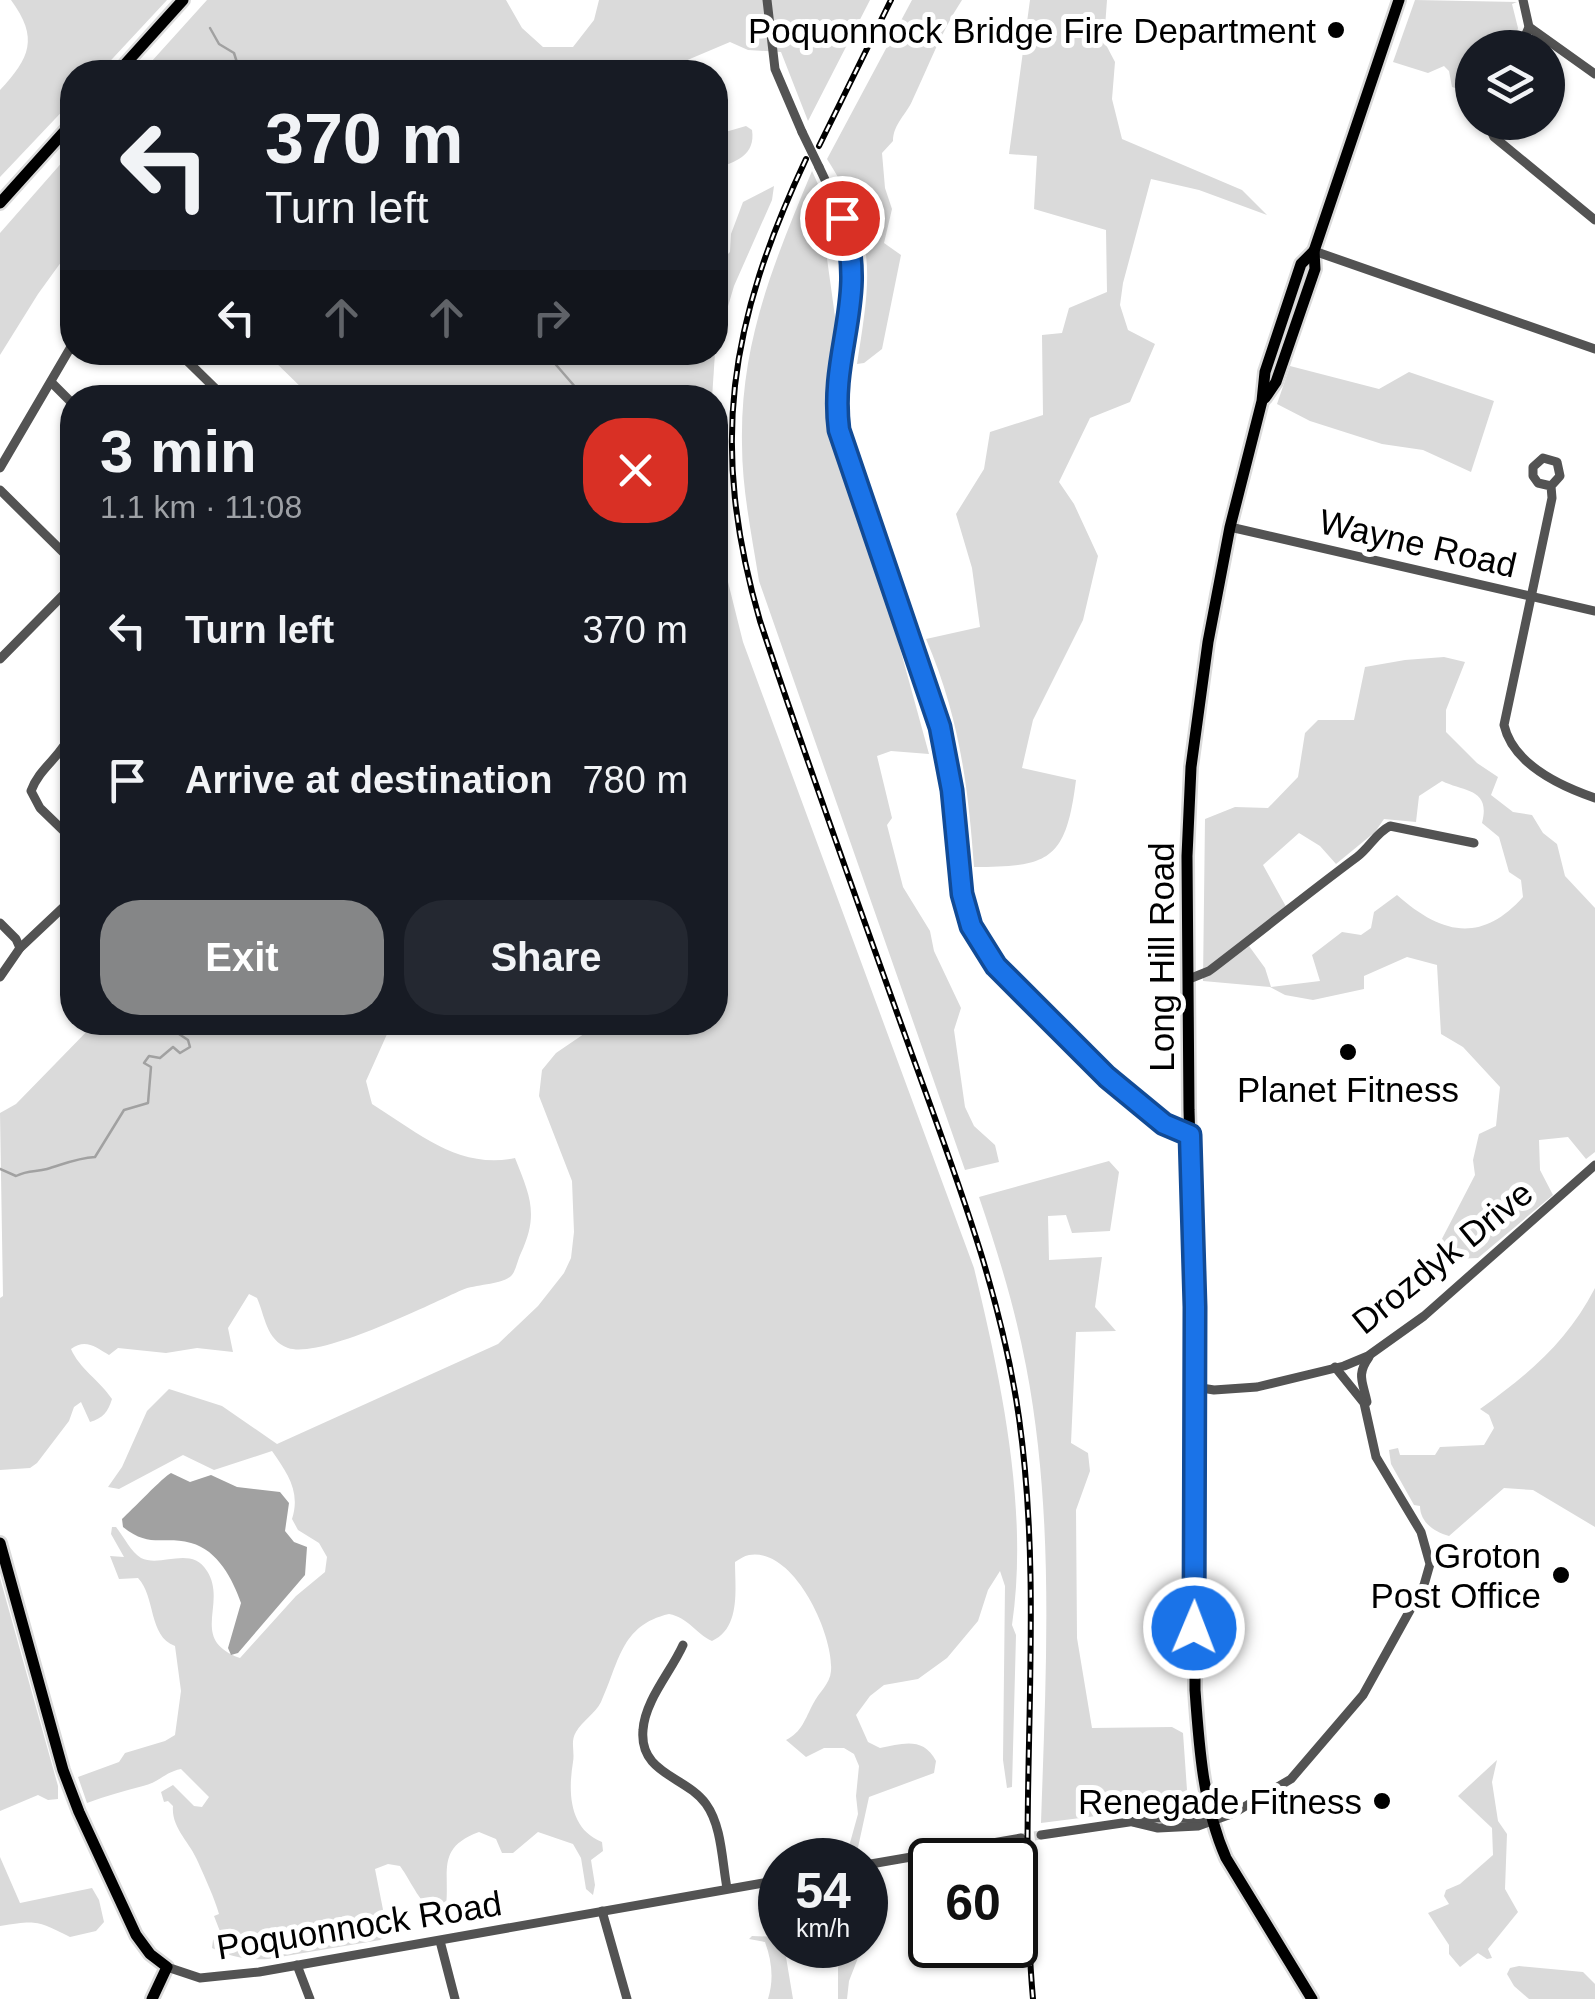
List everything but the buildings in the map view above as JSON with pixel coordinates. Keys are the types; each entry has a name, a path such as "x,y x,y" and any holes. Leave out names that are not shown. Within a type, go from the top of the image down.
{"main road":[{"path":"129,60 184,0"},
{"name":"Long Hill Road","path":"1212,1818 1201,1762 1195,1690 1196,1387 1187,856 1192,767 1208,642 1230,527 1262,401 1276,382 1315,268 1314,250 1400,0"},
{"path":"0,203 60,136"},
{"path":"0,1543 76,1804 136,1935 167,1968 152,1999"},
{"path":"1212,1818 1239,1884 1312,1999"}],"street":[{"path":"768,0 775,70 842,218 853,260 852,300 836,393 839,430 940,727 950,778 962,894 971,926 996,966 1107,1077 1164,1124 1190,1135"},
{"path":"1523,0 1529,28 1540,32 1595,74"},
{"path":"1498,140 1595,220"},
{"path":"1314,250 1595,349"},
{"path":"0,468 61,365"},
{"path":"191,365 212,385"},
{"path":"51,382 60,391"},
{"path":"1551,486 1552,498 1505,713 1507,737 1536,768 1595,798"},
{"path":"0,490 60,549"},
{"name":"Wayne Road","path":"1230,527 1595,611"},
{"path":"0,658 60,598"},
{"path":"60,753 31,791 40,808 60,827"},
{"path":"1189,979 1210,971 1361,854 1380,831 1390,826 1474,843"},
{"path":"0,977 20,948 60,910"},
{"path":"0,923 20,948"},
{"name":"Drozdyk Drive","path":"1196,1387 1214,1390 1257,1386 1335,1368 1371,1355 1424,1316 1595,1165"},
{"path":"1042,1835 1234,1813 1265,1796 1306,1764 1363,1694 1424,1585 1430,1564 1428,1550 1376,1457 1360,1377 1361,1368 1371,1355"},
{"path":"1335,1368 1359,1394 1369,1415"},
{"path":"683,1645 646,1713 642,1733 646,1753 655,1766 706,1805 716,1827 727,1888"},
{"name":"Poquonnock Road","path":"167,1968 210,1978 297,1966 758,1883"},
{"path":"602,1911 627,1999"},
{"path":"440,1941 454,1999"},
{"path":"297,1966 310,1999"}],"shaded area":[{"path":"11,0 167,0 111,60 60,60 60,114 0,177 0,90 18,68 27,47 20,13"},
{"path":"207,0 506,0 522,28 543,47 573,47 594,20 599,0 870,0 808,121 781,52 748,50 730,42 687,60 153,60"},
{"path":"912,0 962,0 941,36 893,141 882,153 885,188 892,209 884,243 901,255 882,349 857,364 867,281 863,236 844,187 827,159"},
{"path":"1030,0 1107,0 1104,41 1115,62 1112,99 1122,139 1242,190 1267,215 1199,190 1151,179 1120,305 1128,330 1155,344 1130,402 1090,418 1059,482 1074,504 1098,556 1083,620 1033,720 1022,768 1076,780 1067,827 1050,854 1037,861 974,867 960,751 947,695 926,639 980,627 972,568 956,514 984,469 990,432 1043,415 1042,335 1062,333 1069,308 1107,292 1106,230 1034,209 1037,156 1009,154"},
{"path":"1415,0 1517,2 1512,4 1517,30 1455,30 1455,88 1444,66 1428,73 1393,62"},
{"path":"746,126 752,130 747,152 728,163 728,131"},
{"path":"60,165 60,264 0,355 0,233"},
{"path":"812,171 829,217 825,244 837,331 828,421 881,579 929,754 891,751 877,756 892,818 887,825 903,887 930,931 934,951 961,1008 954,1030 965,1107 974,1126 995,1145 999,1162 965,1170 759,581 748,513 743,407 753,337 773,271"},
{"path":"774,186 772,200 728,306 728,254 743,202"},
{"path":"278,365 714,365 713,385 299,385"},
{"path":"1290,366 1379,389 1409,372 1494,401 1471,472 1423,450 1382,444 1310,421 1277,404"},
{"path":"728,582 743,642 974,1268 994,1355 1015,1491 1012,1787 1007,1788 1003,1760 1005,1586 1000,1571 988,1590 978,1621 947,1658 918,1679 884,1685 856,1715 868,1742 880,1748 918,1745 936,1761 934,1773 869,1797 860,1838 851,1838 858,1814 859,1766 854,1754 844,1748 824,1748 806,1757 786,1740 799,1729 829,1680 826,1637 796,1579 766,1556 749,1555 735,1562 734,1607 721,1635 712,1641 669,1614 640,1627 623,1648 598,1706 574,1736 573,1808 583,1828 602,1842 603,1851 591,1860 593,1895 586,1889 581,1858 573,1844 538,1832 513,1853 502,1853 496,1839 479,1832 455,1846 450,1855 445,1914 439,1915 426,1905 400,1866 388,1864 375,1869 388,1935 380,1940 268,1959 226,1954 212,1948 213,1940 221,1934 214,1916 219,1914 195,1855 178,1828 173,1806 164,1802 161,1792 173,1785 194,1806 202,1807 209,1797 181,1769 148,1785 87,1803 78,1777 119,1762 125,1753 175,1735 181,1691 175,1646 160,1634 144,1586 138,1578 119,1579 110,1556 124,1557 111,1534 112,1527 141,1558 184,1558 200,1563 212,1583 212,1631 216,1641 240,1658 296,1596 325,1572 327,1557 319,1543 298,1530 292,1519 294,1491 272,1451 214,1470 183,1455 119,1489 108,1487 122,1467 147,1411 169,1389 222,1406 277,1444 498,1344 538,1306 564,1273 571,1258 574,1232 572,1181 539,1096 542,1070 556,1053 582,1035 728,1035"},
{"path":"1444,657 1465,662 1446,710 1446,732 1477,763 1498,777 1491,795 1513,812 1532,815 1543,833 1557,844 1565,876 1595,908 1595,1152 1586,1159 1568,1137 1539,1140 1540,1170 1553,1195 1478,1258 1431,1260 1475,1175 1473,1160 1479,1134 1496,1126 1500,1087 1463,1047 1441,1034 1437,965 1407,957 1364,976 1364,989 1313,1000 1285,995 1270,987 1203,981 1205,819 1235,807 1268,808 1298,777 1305,733 1318,720 1354,720 1365,667","holes":["1442,781 1479,797 1483,803 1482,823 1499,837 1509,872 1521,880 1523,897 1491,922 1460,928 1429,918 1397,895 1374,912 1371,928 1361,935 1342,932 1312,955 1320,981 1271,987 1265,968 1249,946 1289,912 1263,865 1299,833 1320,846 1336,864 1375,832 1384,819 1416,822 1419,796"]},
{"path":"83,1035 387,1035 366,1081 372,1104 422,1137 457,1154 475,1159 515,1158 530,1205 527,1239 508,1278 462,1290 401,1318 324,1346 304,1349 281,1344 267,1327 257,1298 249,1294 228,1328 233,1352 197,1348 166,1353 118,1348 109,1355 90,1345 76,1346 71,1349 75,1356 112,1399 107,1411 90,1422 81,1402 37,1463 30,1468 0,1470 0,1113 16,1104"},
{"path":"1109,1161 1119,1172 1110,1231 1072,1233 1066,1215 1048,1216 1049,1260 1102,1257 1095,1307 1116,1331 1076,1332 1071,1443 1088,1453 1090,1471 1076,1510 1077,1638 1092,1728 1172,1727 1183,1733 1187,1790 1180,1800 1159,1808 1041,1823 1046,1594 1041,1479 1022,1344 979,1197"},
{"path":"1595,1288 1595,1527 1533,1490 1504,1488 1449,1536 1433,1529 1391,1464 1389,1450 1398,1448 1400,1455 1435,1455 1440,1447 1484,1445 1494,1428 1489,1415 1480,1409 1545,1356 1572,1325"},
{"path":"171,1473 190,1482 211,1475 237,1487 280,1492 289,1503 285,1531 294,1542 307,1547 305,1575 238,1653 231,1655 228,1648 241,1603 217,1559 191,1543 149,1540 123,1527 122,1519"},
{"path":"0,1578 58,1786 58,1799 38,1795 0,1811"},
{"path":"1497,1760 1492,1782 1498,1821 1507,1834 1505,1889 1518,1912 1488,1949 1492,1958 1478,1953 1460,1967 1428,1913 1449,1904 1444,1896 1446,1890 1460,1884 1493,1855 1492,1828 1458,1796"},
{"path":"0,1857 20,1903 92,1888 104,1922 96,1931 70,1937 37,1923 0,1926"},
{"path":"771,1968 788,1968 793,1999 768,1999"},
{"path":"838,1968 854,1968 847,1999 838,1999"},
{"path":"1510,1968 1583,1972 1595,1984 1595,1999 1529,1999 1507,1974"}],"waterway":[{"path":"210,28 219,44 234,53 236,60"},
{"path":"556,365 573,385"},
{"path":"0,1169 16,1176 95,1157 124,1110 148,1103 151,1067 144,1063 149,1056 160,1058 173,1047 180,1053 190,1047 180,1035"}],"tunnel":[{"path":"1021,1838 1041,1835"}],"railway":[{"path":"819,146 891,0"},
{"path":"806,159 759,276 744,331 732,441 735,498 760,621 959,1185 988,1277 1011,1371 1027,1490 1030,1563 1027,1854 1033,1999"}],"place":[{"name":"Poquonnock Bridge Fire Department","path":"1336,30"},
{"name":"Planet Fitness","path":"1348,1052"},
{"name":"Groton Post Office","path":"1561,1575"},
{"name":"Renegade Fitness","path":"1382,1801"}],"route":[{"path":"842,218 852,248 854,277 836,393 839,430 940,727 949,766 962,894 971,926 996,966 1107,1077 1164,1124 1190,1135 1196,1412 1194,1628"}]}
